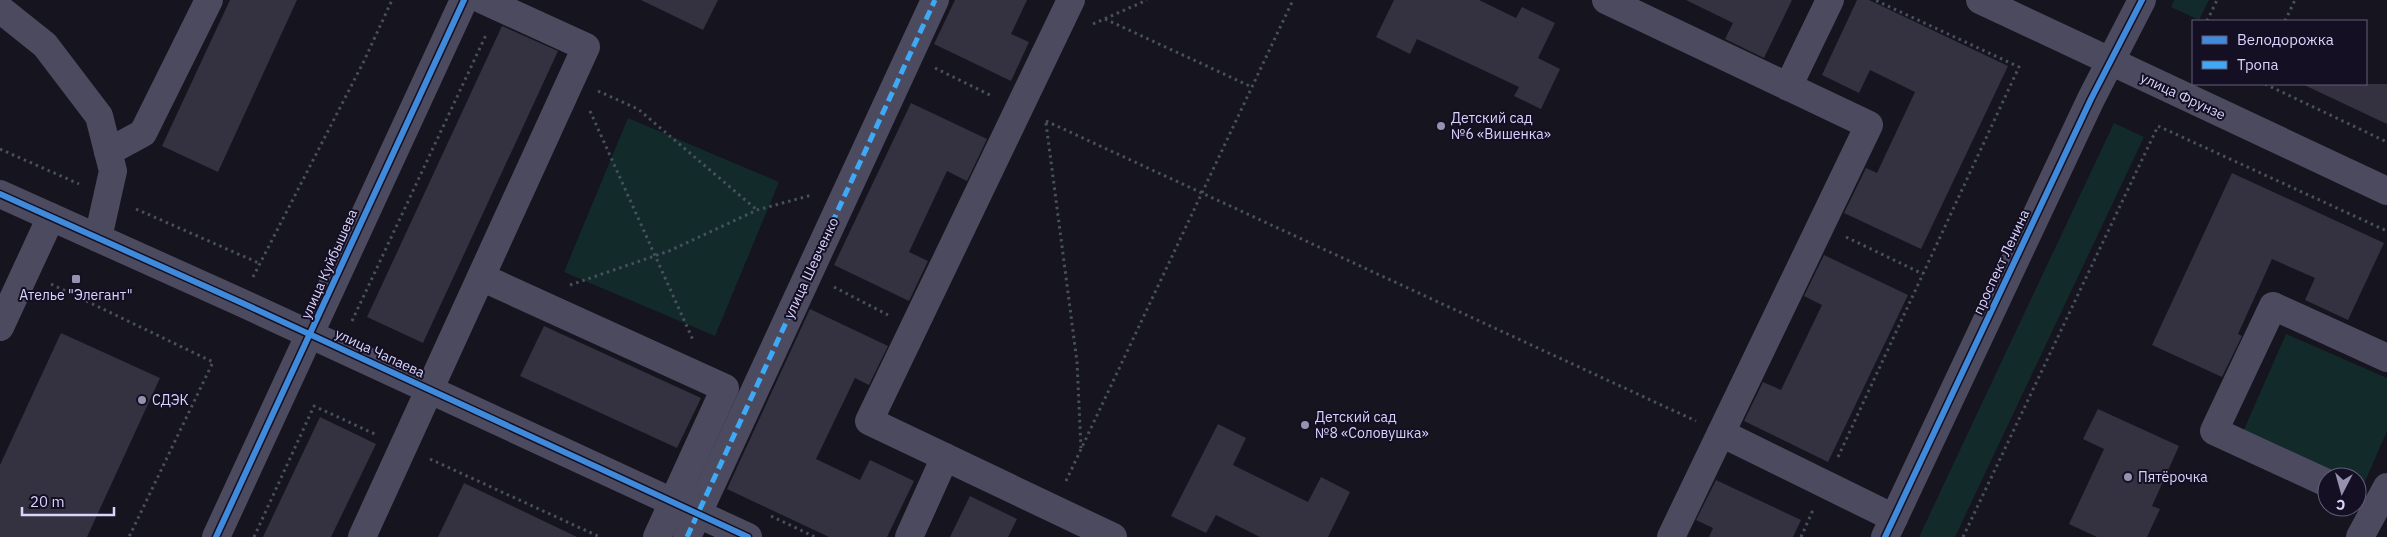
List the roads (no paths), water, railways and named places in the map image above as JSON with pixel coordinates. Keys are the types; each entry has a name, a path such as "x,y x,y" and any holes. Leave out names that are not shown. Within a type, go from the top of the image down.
{"street":[{"path":"17,0 45,45 100,116 113,171 98,238"},
{"path":"108,152 143,133 209,0"},
{"name":"улица Куйбышева","path":"216,537 311,335 464,0"},
{"name":"улица Шевченко","path":"692,525 935,0"},
{"path":"1070,0 869,421 1113,537"},
{"path":"1606,0 1869,125 1672,537"},
{"path":"1788,87 1830,0"},
{"name":"улица Фрунзе","path":"1980,0 2387,191"},
{"name":"проспект Ленина","path":"1890,528 2091,99 2112,62 2142,0"},
{"path":"371,534 403,447 481,277 576,78 586,47 491,4"},
{"path":"0,9 45,45"},
{"name":"улица Чапаева","path":"0,194 672,502 692,525 748,537"},
{"path":"0,328 51,217"},
{"path":"481,277 725,388 657,537"},
{"path":"2317,478 2214,431 2273,306 2387,358"},
{"path":"1721,433 1825,484 1890,528"},
{"path":"909,537 945,457"},
{"path":"2360,537 2377,500"}],"place":[{"name":"Детский сад №6 «Вишенка»","path":"1441,126"},
{"name":"Ателье \"Элегант\"","path":"76,279"},
{"name":"СДЭК","path":"142,400"},
{"name":"Детский сад №8 «Соловушка»","path":"1305,425"},
{"name":"Пятёрочка","path":"2128,477"}]}
